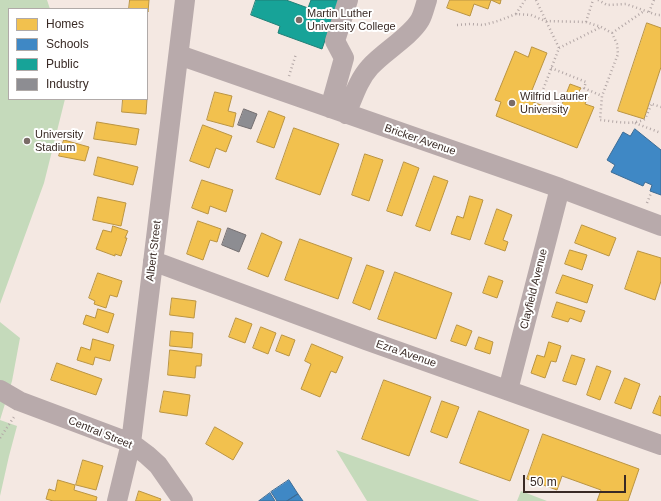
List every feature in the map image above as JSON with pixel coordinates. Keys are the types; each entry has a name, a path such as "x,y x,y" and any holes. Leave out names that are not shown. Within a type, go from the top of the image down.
{"street":[{"name":"Albert Street","path":"117,501 131,444 185,0"},
{"path":"338,111 344,58 335,41 348,0"},
{"path":"338,111 369,67 409,33 420,20 427,0"},
{"name":"Bricker Avenue","path":"179,55 560,188 661,226"},
{"name":"Clayfield Avenue","path":"508,390 560,188"},
{"name":"Ezra Avenue","path":"153,261 371,342 661,445"},
{"name":"Central Street","path":"0,390 22,402 131,444 148,455 158,465 183,501"}],"path":[{"path":"516,14 525,0"},
{"path":"536,0 559,48"},
{"path":"586,22 593,0"},
{"path":"598,0 607,5 626,4 644,11 661,15"},
{"path":"649,12 654,0"},
{"path":"612,33 644,11"},
{"path":"457,25 484,25 516,14 531,15 545,21 586,22 601,27 612,33 617,44 618,54 602,96 600,120 634,123 661,133"},
{"path":"538,104 559,48 601,27"},
{"path":"288,79 296,54"},
{"path":"551,68 586,82 584,88 602,96"},
{"path":"634,123 645,119 651,103 661,107"},
{"path":"645,207 651,193"},
{"path":"0,438 22,402"}],"green space":[{"name":"University Stadium","path":"0,0 47,0 50,8 8,8 8,100 65,100 44,183 0,304"},
{"path":"0,322 20,338 12,381 0,420"},
{"path":"0,420 17,426 0,496"},
{"path":"336,450 480,501 367,501"},
{"path":"521,491 547,501 517,501"}],"building: Homes":[{"path":"130,0 149,0 148,12 148,8 129,8"},
{"path":"450,0 491,0 488,9 474,4 470,16 447,8"},
{"path":"491,0 501,0 500,4"},
{"path":"647,23 661,28 661,67 644,119 618,111"},
{"path":"532,47 547,53 528,100 559,112 570,84 581,88 578,93 588,97 585,104 594,107 577,148 496,116 501,102 495,100 515,51 528,57"},
{"path":"215,92 232,96 228,111 236,113 233,127 207,120"},
{"path":"123,100 147,100 146,114 122,112"},
{"path":"269,111 285,117 274,148 257,142"},
{"path":"97,122 139,129 136,145 94,139"},
{"path":"203,125 232,136 226,152 216,148 209,168 190,161"},
{"path":"294,128 339,144 320,195 276,179"},
{"path":"64,140 89,147 85,161 59,156"},
{"path":"365,154 383,160 369,201 352,195"},
{"path":"98,157 138,167 133,185 94,175"},
{"path":"404,162 419,168 402,216 387,211"},
{"path":"434,176 448,181 430,231 416,226"},
{"path":"202,180 233,190 226,212 210,206 208,214 192,208"},
{"path":"470,196 483,200 470,240 451,234 457,216 463,218"},
{"path":"98,197 126,203 121,226 93,220"},
{"path":"497,209 512,215 503,240 508,242 505,251 485,244"},
{"path":"198,221 221,229 217,242 210,240 203,260 187,254"},
{"path":"582,225 616,238 609,256 575,243"},
{"path":"113,226 128,231 121,256 115,254 115,256 96,249 103,230 111,232"},
{"path":"262,233 282,242 268,277 248,269"},
{"path":"300,239 352,258 338,299 285,280"},
{"path":"570,250 587,255 582,270 565,264"},
{"path":"638,251 661,258 661,281 655,300 625,289"},
{"path":"367,265 384,271 370,310 353,303"},
{"path":"395,272 452,293 436,339 378,319"},
{"path":"98,273 122,281 117,297 110,295 106,308 94,304 95,301 89,298"},
{"path":"563,275 593,285 587,303 556,293"},
{"path":"489,276 503,281 497,298 483,293"},
{"path":"172,298 196,301 194,318 170,315"},
{"path":"557,302 585,311 581,322 570,318 568,322 552,317"},
{"path":"98,309 114,314 108,333 83,324 86,315 95,318"},
{"path":"236,318 252,324 245,343 229,337"},
{"path":"457,325 472,331 466,346 451,341"},
{"path":"261,327 276,333 268,354 253,348"},
{"path":"171,331 193,333 192,348 170,346"},
{"path":"282,335 295,340 289,356 276,351"},
{"path":"479,337 493,342 490,354 475,349"},
{"path":"93,339 114,345 110,361 95,357 93,365 77,360 81,347 90,350"},
{"path":"549,342 561,346 556,362 551,361 545,378 531,373 537,355 544,357"},
{"path":"312,344 343,357 336,373 331,371 320,397 301,389 311,364 305,361"},
{"path":"170,350 202,354 201,366 196,366 195,378 168,375"},
{"path":"572,355 585,359 576,385 563,381"},
{"path":"57,363 102,379 96,395 51,380"},
{"path":"597,366 611,371 600,400 587,395"},
{"path":"625,378 640,384 631,409 615,403"},
{"path":"384,380 431,397 409,456 362,439"},
{"path":"164,391 190,395 187,416 160,412"},
{"path":"660,396 661,397 661,416 653,413"},
{"path":"442,401 459,407 447,438 431,432"},
{"path":"479,411 529,430 510,481 460,463"},
{"path":"215,427 243,443 233,460 206,444"},
{"path":"543,434 639,469 628,501 597,501 601,490 562,476 557,490 527,479"},
{"path":"83,460 103,466 96,490 76,485"},
{"path":"58,480 75,485 74,490 97,497 96,501 53,501 46,499 49,489 55,491"},
{"path":"139,491 161,499 160,501 136,501"}],"building: Schools":[{"path":"635,129 661,150 661,195 650,191 652,185 645,182 643,186 611,172 615,165 607,160 623,132 630,136"},
{"path":"289,480 298,494 287,501 277,501 271,492"},
{"path":"270,493 275,501 259,501"},
{"path":"298,494 303,501 287,501"}],"building: Public":[{"name":"Martin Luther University College","path":"256,0 286,0 308,8 311,0 339,0 322,49 278,33 280,26 251,15"}],"building: Industry":[{"path":"244,109 257,114 251,129 238,125"},
{"path":"228,228 246,235 239,252 222,245"}],"place":[{"name":"Martin Luther University College","path":"299,20"},
{"name":"Wilfrid Laurier University","path":"512,103"},
{"name":"University Stadium","path":"27,141"}]}
